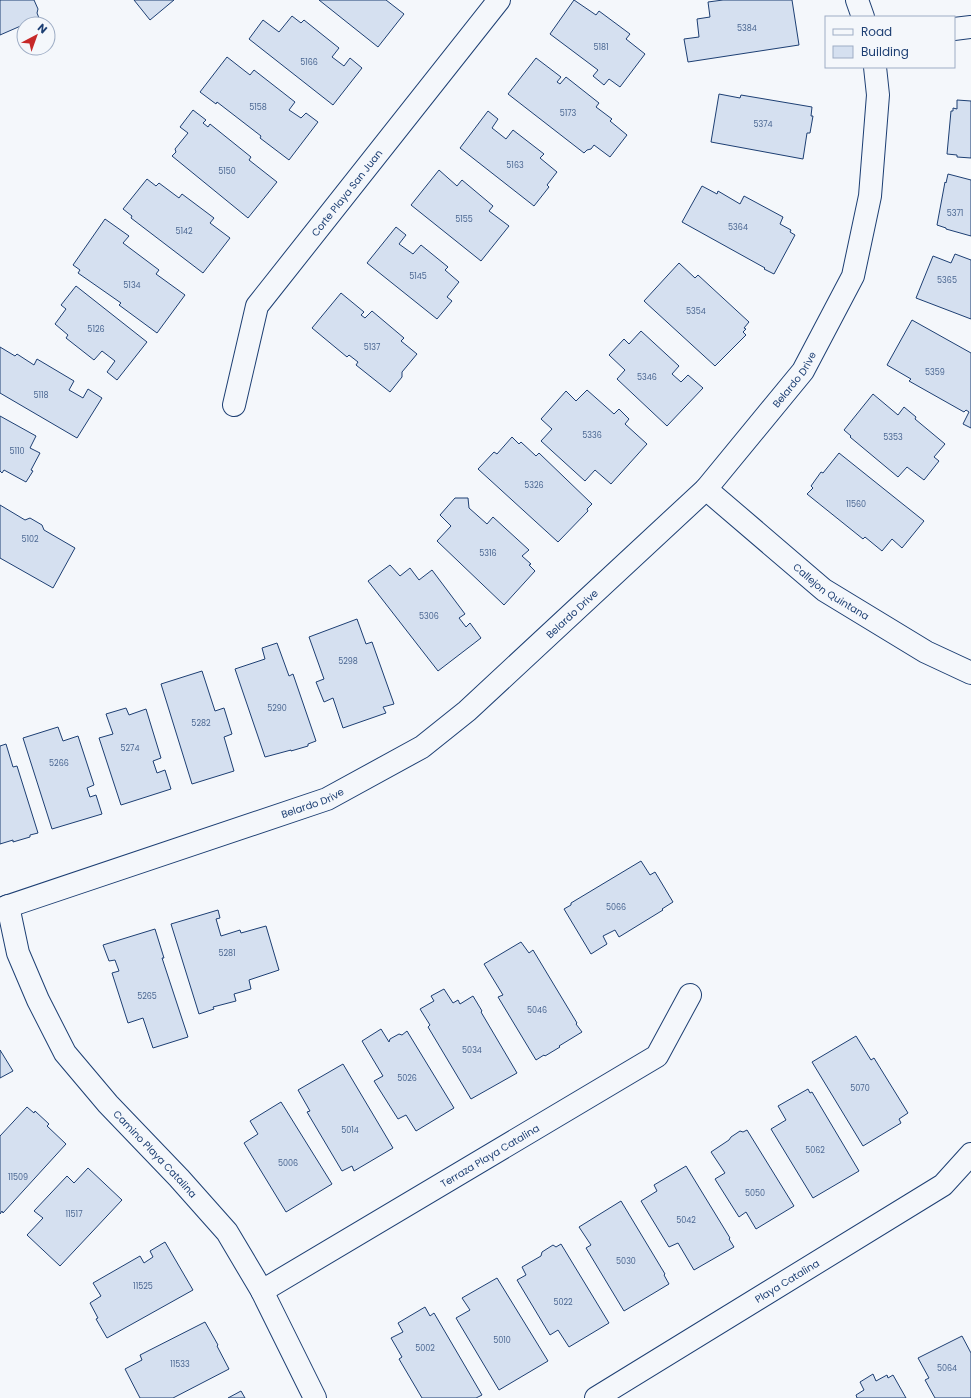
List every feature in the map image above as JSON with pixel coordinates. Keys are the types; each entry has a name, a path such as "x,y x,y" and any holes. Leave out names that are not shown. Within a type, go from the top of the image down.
{"street":[{"name":"Corte Playa San Juan","path":"234,405 257,306 499,0"},
{"path":"857,0 863,16"},
{"path":"955,29 971,27"},
{"name":"Belardo Drive","path":"4,907 328,799 422,747 467,711 706,488 803,371 853,276 870,196 878,95 875,68"},
{"name":"Callejon Quintana","path":"706,488 824,590 926,652 971,673"},
{"name":"Camino Playa Catalina","path":"4,907 18,953 38,1000 65,1053 108,1104 179,1178 227,1232 262,1291 314,1398"},
{"name":"Terraza Playa Catalina","path":"262,1291 657,1056 690,995"},
{"name":"Playa Catalina","path":"596,1398 943,1185 971,1154"}],"building":[{"path":"0,0 34,0 38,9 38,16 16,16 16,28 0,35"},
{"path":"134,0 174,0 150,20"},
{"path":"319,0 386,0 404,14 378,47"},
{"path":"574,0 596,15 599,11 630,34 626,39 645,54 620,87 609,79 604,85 593,76 598,70 550,34"},
{"path":"723,0 792,0 799,45 688,62 684,39 699,37 697,19 710,17 708,2"},
{"path":"292,16 301,23 304,20 339,48 332,57 344,66 350,58 362,68 333,105 249,39 263,20 279,32"},
{"path":"227,57 250,75 254,70 295,102 289,110 301,118 306,113 318,122 289,160 217,102 216,104 200,92"},
{"path":"536,58 561,77 557,82 560,84 566,77 599,103 596,107 612,119 610,121 627,135 610,157 594,145 591,149 584,153 508,94"},
{"path":"719,94 740,98 741,95 812,107 811,116 813,116 810,133 807,133 803,159 711,142"},
{"path":"957,100 971,101 971,158 957,157 957,155 947,154 951,111 953,111 953,108 957,109"},
{"path":"193,110 206,120 203,123 208,127 210,124 251,157 249,160 277,182 248,218 172,156 176,152 175,149 188,133 180,127"},
{"path":"488,111 498,119 492,128 506,139 513,130 544,154 540,158 557,172 547,185 549,187 534,206 460,148"},
{"path":"439,170 457,186 462,180 493,206 489,211 509,226 481,261 411,205"},
{"path":"948,174 971,180 971,236 937,225 945,182 946,183"},
{"path":"147,179 156,186 159,183 179,198 182,194 214,218 210,223 230,238 203,273 131,218 132,216 123,209"},
{"path":"702,186 717,194 718,191 740,204 744,196 783,217 780,224 791,230 790,232 795,235 774,274 682,222"},
{"path":"105,219 129,236 123,243 159,270 156,274 185,295 157,333 119,305 121,303 78,273 80,270 73,265"},
{"path":"396,227 406,235 399,244 413,254 421,245 448,267 445,270 459,282 447,297 452,301 437,319 367,263"},
{"path":"955,254 971,260 971,319 916,298 933,256 951,263"},
{"path":"679,263 695,278 698,275 749,322 744,328 746,329 743,332 746,335 715,366 644,301"},
{"path":"76,286 147,342 117,380 107,372 115,361 102,351 94,360 66,338 68,335 55,324 66,309 61,305"},
{"path":"341,293 364,312 361,315 365,318 372,311 404,338 401,341 417,354 402,372 402,377 390,392 356,365 358,362 349,355 347,357 312,328"},
{"path":"912,320 971,353 971,428 963,424 969,412 966,410 964,412 909,381 911,379 887,365"},
{"path":"641,331 679,366 672,374 681,382 688,375 703,388 667,426 617,379 625,370 609,355 624,339 629,344"},
{"path":"0,347 15,356 17,354 34,365 37,359 74,381 69,390 83,398 88,389 102,398 77,438 0,393"},
{"path":"587,390 614,414 619,409 629,419 625,424 647,444 611,484 595,470 585,481 541,441 552,429 541,419 566,391 576,401"},
{"path":"873,394 898,415 904,407 916,417 915,419 945,444 934,457 939,461 924,480 907,467 898,477 850,437 851,436 844,430"},
{"path":"0,416 36,436 30,448 40,453 31,470 33,471 26,482 4,470 2,473 0,471"},
{"path":"512,437 519,444 521,442 536,456 539,453 592,504 587,509 588,511 558,542 478,469 494,452 497,454"},
{"path":"839,453 924,521 902,548 892,539 882,551 865,537 863,539 807,494 813,488 811,486 821,472 823,473"},
{"path":"455,498 468,498 469,508 487,524 493,517 529,550 522,556 531,564 529,565 535,571 504,605 437,541 451,526 440,515"},
{"path":"0,505 25,520 30,518 42,525 44,530 75,548 53,588 0,558"},
{"path":"390,565 400,576 410,568 419,580 432,570 465,614 459,618 466,627 470,623 481,638 438,671 368,581"},
{"path":"357,619 366,644 372,642 394,704 383,707 386,713 343,728 333,698 324,702 316,682 324,679 309,637"},
{"path":"277,643 289,676 293,674 316,741 308,744 308,746 265,757 235,669 265,659 262,648"},
{"path":"202,671 215,711 224,708 232,734 224,737 234,771 192,784 161,684"},
{"path":"126,708 129,715 146,709 161,758 153,761 157,773 165,770 171,789 121,805 99,738 113,734 106,714"},
{"path":"58,727 63,741 78,736 94,785 87,788 90,797 96,795 102,814 52,829 23,738"},
{"path":"6,744 13,767 17,766 38,833 13,842 13,840 0,844 0,746"},
{"path":"641,861 650,875 655,872 673,902 662,909 663,910 619,937 615,930 603,936 607,944 591,954 564,909 571,905 571,903"},
{"path":"218,910 220,918 216,919 221,936 240,930 241,933 266,926 279,970 249,980 251,989 234,994 236,1001 213,1007 214,1009 199,1014 171,924"},
{"path":"155,929 164,958 162,958 188,1037 153,1048 143,1018 128,1023 112,973 119,971 115,960 109,961 103,945"},
{"path":"521,942 529,953 533,950 582,1032 559,1046 560,1047 536,1060 498,997 503,995 484,964"},
{"path":"444,989 453,1003 458,1000 460,1004 473,996 517,1073 471,1099 428,1027 430,1025 420,1009 434,1001 431,996"},
{"path":"381,1029 389,1042 390,1039 399,1034 402,1035 407,1031 454,1108 416,1131 406,1115 398,1119 374,1081 383,1076 362,1041"},
{"path":"856,1036 871,1060 874,1058 908,1113 899,1119 901,1123 863,1146 812,1062"},
{"path":"0,1050 13,1071 0,1078"},
{"path":"343,1064 393,1148 354,1171 352,1166 342,1171 307,1112 310,1111 298,1090"},
{"path":"808,1089 810,1093 812,1092 859,1171 813,1198 771,1129 786,1120 778,1106"},
{"path":"281,1102 332,1184 286,1212 244,1143 258,1134 250,1121"},
{"path":"27,1107 34,1113 35,1111 49,1124 47,1126 66,1144 3,1213 2,1211 0,1214 0,1136"},
{"path":"747,1130 794,1206 756,1229 746,1212 739,1217 715,1179 725,1173 711,1152 740,1131 743,1132"},
{"path":"686,1166 734,1247 694,1270 678,1243 669,1247 641,1201 657,1191 654,1185"},
{"path":"88,1168 122,1200 60,1266 27,1235 43,1218 34,1211 67,1176 74,1183"},
{"path":"621,1201 665,1274 664,1275 669,1284 624,1311 586,1248 591,1245 579,1227"},
{"path":"165,1242 193,1290 107,1338 96,1319 98,1318 90,1303 101,1296 93,1283 140,1256 144,1263 153,1257 150,1251"},
{"path":"561,1244 609,1323 569,1347 558,1330 550,1335 517,1280 526,1275 522,1267 541,1256 542,1252 553,1245 556,1247"},
{"path":"497,1278 548,1361 499,1390 456,1318 470,1310 462,1298"},
{"path":"425,1307 430,1316 434,1313 482,1395 476,1398 422,1398 399,1359 402,1357 391,1338 403,1332 398,1323"},
{"path":"205,1322 229,1369 173,1398 140,1398 125,1369 142,1360 140,1355"},
{"path":"962,1336 971,1353 971,1398 935,1398 925,1380 929,1378 918,1358"},
{"path":"873,1374 876,1381 887,1375 888,1378 893,1375 906,1398 857,1398 856,1395 864,1390 860,1382"},
{"path":"241,1391 245,1398 228,1398"}]}
